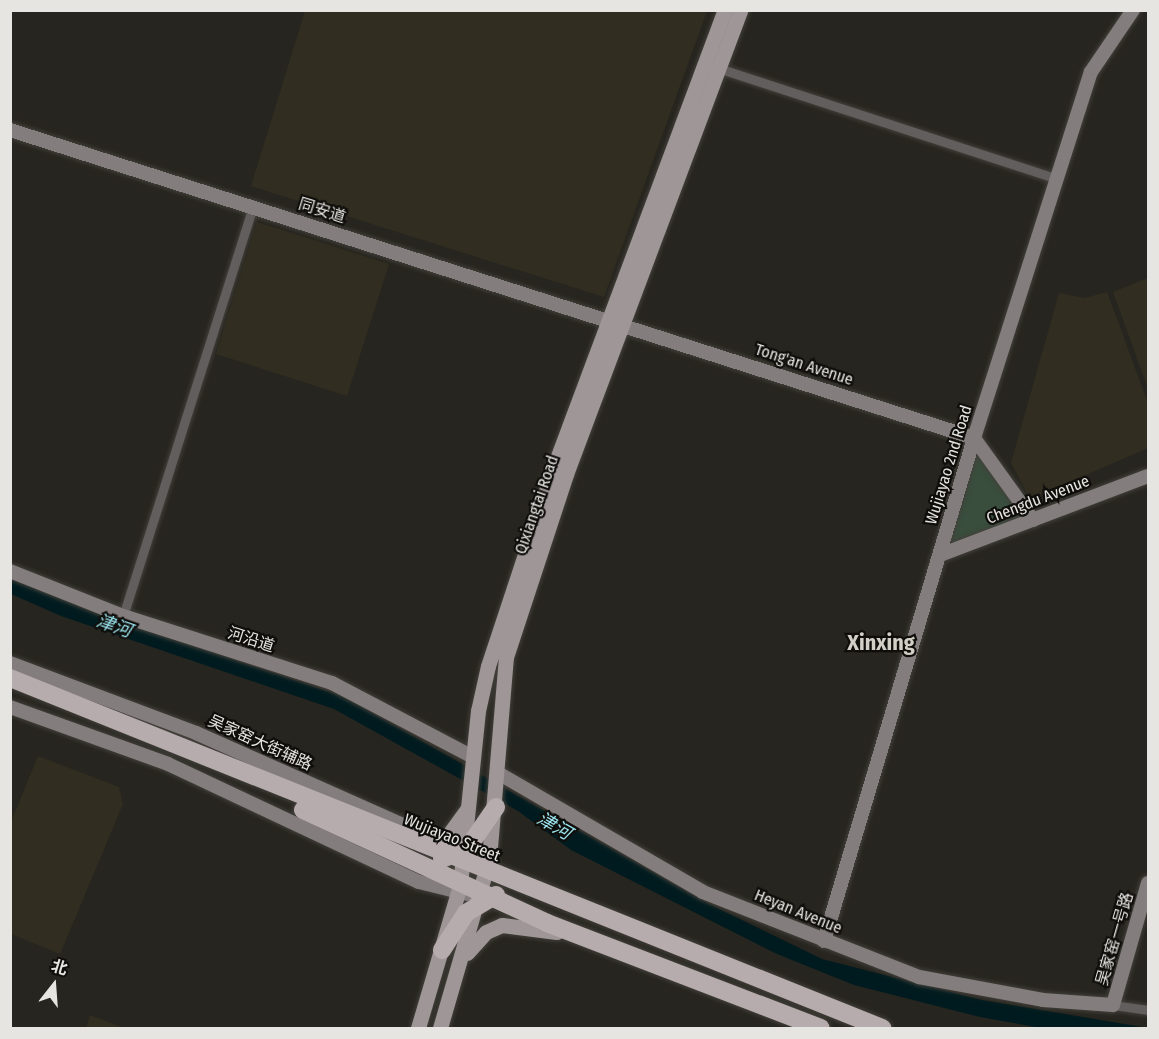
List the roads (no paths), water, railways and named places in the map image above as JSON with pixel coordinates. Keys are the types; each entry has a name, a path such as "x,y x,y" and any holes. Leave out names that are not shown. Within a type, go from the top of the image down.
{"highway":[{"name":"Wujiayao Street","path":"10,678 279,792 343,829 483,898 821,1029"},
{"name":"Wujiayao Street","path":"10,689 402,838 457,856 486,873 882,1029"},
{"path":"343,829 457,856 496,807"},
{"path":"442,950 462,917 483,898 545,896"}],"main road":[{"name":"Qixiangtai Road","path":"440,1029 483,898 496,807 506,657 566,474 624,324 715,67 725,10"},
{"name":"Qixiangtai Road","path":"471,801 474,760 488,666 608,318 740,10"},
{"path":"402,838 427,845 440,841 456,828 471,801"},
{"path":"418,1029 442,950 456,886 457,856 471,801"},
{"path":"457,856 456,886 462,917 461,963"},
{"path":"461,963 478,938 502,925 585,938"}],"street":[{"name":"Wujiayao 2nd Road","path":"824,941 974,438 1091,72 1133,10"},
{"path":"715,67 1058,179"},
{"name":"同安道","path":"10,130 624,324"},
{"path":"123,616 253,207"},
{"name":"Tong'an Avenue","path":"624,324 974,438"},
{"path":"974,438 1033,520"},
{"name":"Chengdu Avenue","path":"940,555 1149,476"},
{"name":"河沿道","path":"10,571 123,616 332,683 474,760"},
{"name":"吴家窑大街辅路","path":"10,663 196,733 440,841 457,856"},
{"path":"10,707 168,764 419,882 456,886"},
{"name":"Heyan Avenue","path":"498,775 703,892 920,977 1043,1000 1113,1005"},
{"name":"吴家窑一号路","path":"1113,1005 1149,883"},
{"path":"1113,1005 1149,1010"}],"water":[{"name":"津河","path":"10,577 108,617 344,697 709,904 822,959 982,1000 1148,1028 1041,1028 980,1017 854,985 777,954 571,850 518,811 334,709 61,616 11,594"}],"district":[{"name":"Xinxing","path":"881,643"}]}
